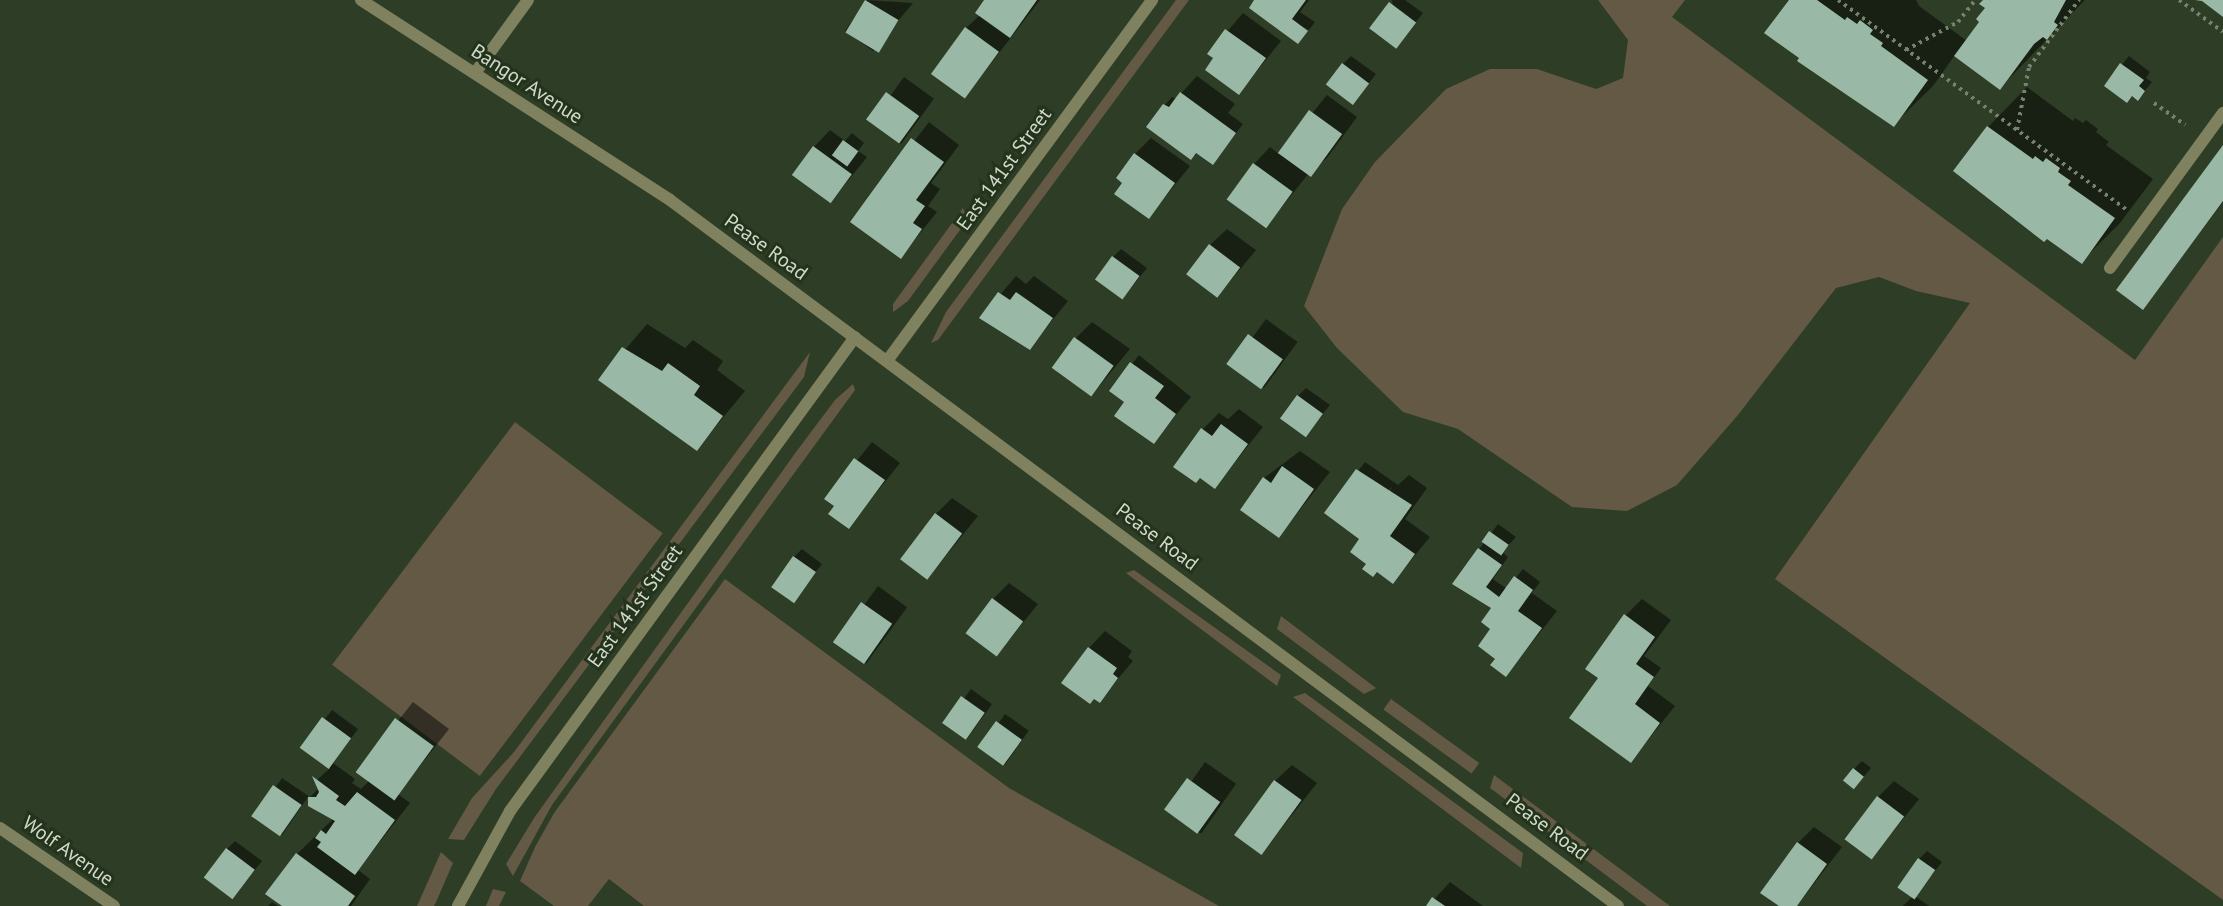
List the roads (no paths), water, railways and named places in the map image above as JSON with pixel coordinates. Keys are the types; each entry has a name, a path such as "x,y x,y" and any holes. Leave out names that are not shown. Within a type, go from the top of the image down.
{"street":[{"name":"Bangor Avenue","path":"362,0 670,200"},
{"path":"475,73 528,0"},
{"name":"East 141st Street","path":"887,361 1152,0"},
{"path":"2110,268 2223,113"},
{"name":"Pease Road","path":"670,200 1618,906"},
{"name":"East 141st Street","path":"459,906 510,811 855,337"},
{"name":"Wolf Avenue","path":"0,828 114,906"}]}
